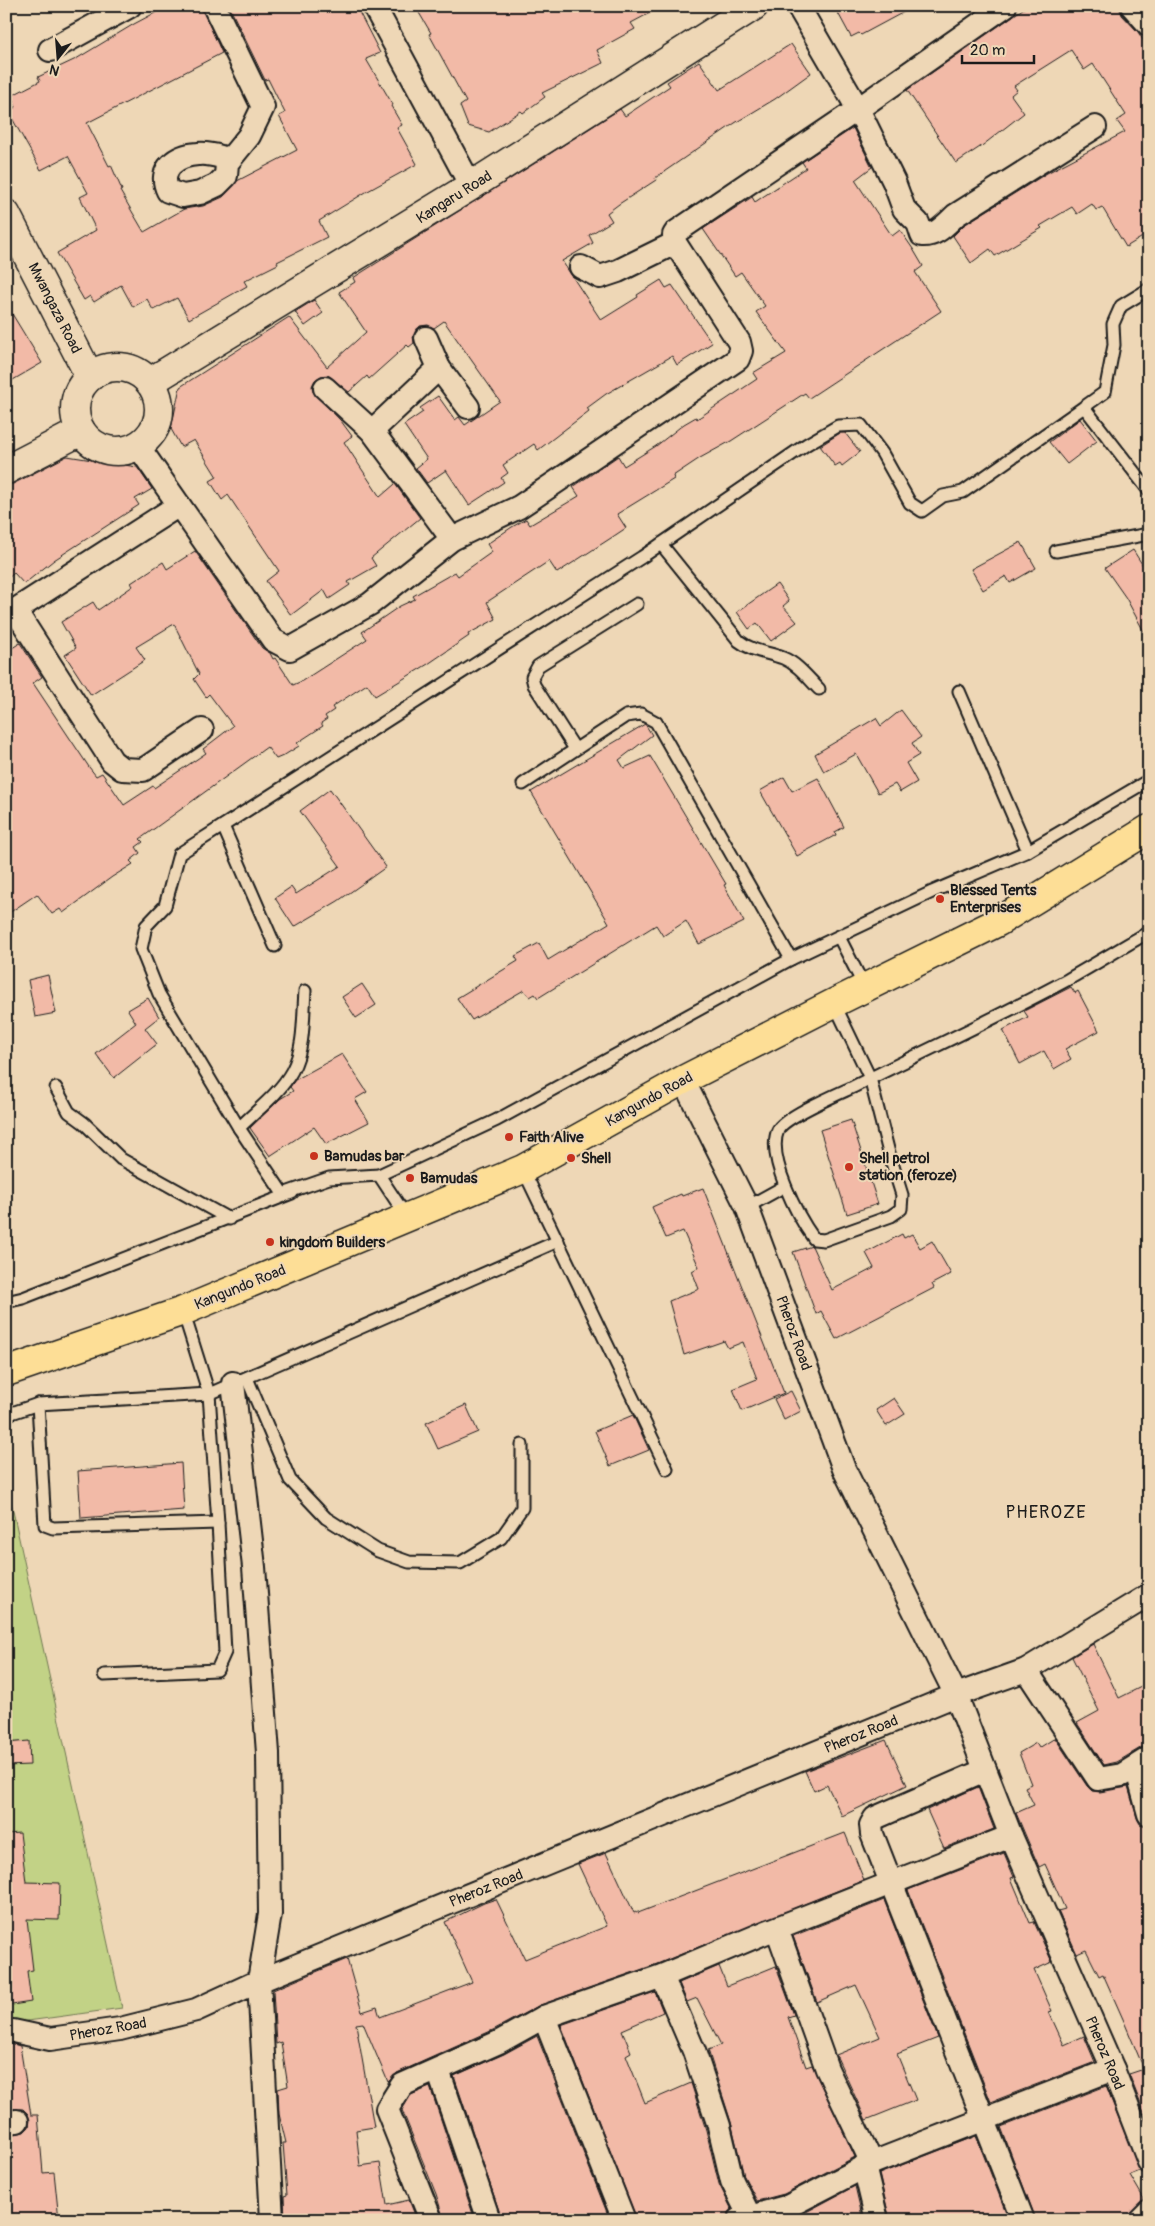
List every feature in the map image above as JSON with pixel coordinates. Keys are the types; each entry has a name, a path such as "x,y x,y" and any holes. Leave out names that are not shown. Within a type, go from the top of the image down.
{"highway":[{"name":"Kangundo Road","path":"6,1372 182,1311 358,1238 406,1216 523,1169 683,1080 998,922 1143,835"}],"main road":[{"name":"Kangaru Road","path":"150,382 471,186 754,6"},
{"name":"Mwangaza Road","path":"6,214 90,377"},
{"path":"114,367 128,368 140,373 150,382 158,395 160,410 157,424 150,436 138,446 126,450 113,451 89,441 80,430 76,420 77,396 82,385 90,377 101,370 114,367"},
{"path":"6,470 80,430"}],"street":[{"path":"50,50 130,6"},
{"path":"214,6 263,107 250,136 227,164"},
{"path":"374,6 471,186"},
{"path":"798,6 858,109 890,173 904,209 918,223 922,235 931,236 938,232 956,215 1095,127"},
{"path":"138,446 273,640 290,649 370,604 452,539 519,507 739,358 741,351 739,342 675,243 674,235 679,229 858,109 1005,6"},
{"path":"1132,6 1149,25"},
{"path":"580,266 600,277 618,271 675,243"},
{"path":"426,338 439,368 468,408"},
{"path":"372,431 439,368"},
{"path":"325,388 372,431 452,539"},
{"path":"179,505 10,613 112,761 122,769 143,770 202,730"},
{"name":"Pheroz Road","path":"683,1080 747,1207 844,1469 956,1695 1011,1836 1113,2069 1149,2162"},
{"path":"240,1380 268,1753 270,1914 259,1980 272,2220"},
{"name":"Pheroz Road","path":"6,2032 13,2031 50,2039 120,2029 196,2010 259,1980 956,1695 1026,1670 1149,1595"},
{"path":"1026,1670 1098,1779 1122,1775 1142,1762 1149,1814"},
{"path":"985,1770 875,1818 871,1825 872,1834 1022,2220"},
{"path":"431,2220 388,2109 402,2085 499,2042 544,2017 662,1976 1011,1836"},
{"path":"777,1929 827,2069 868,2164 877,2220"},
{"path":"662,1976 694,2051 719,2126 743,2219 789,2206 868,2164 1113,2069"},
{"path":"544,2017 624,2220"},
{"path":"438,2070 489,2220"},
{"path":"1140,2220 1149,2212"}],"lane":[{"path":"1149,289 1121,306 1113,324 1114,345 1105,392 963,492 943,496 922,512 910,503 882,453 861,425 838,426 807,444 661,544 180,854 165,906 146,926 140,949 159,994 239,1128 283,1194 328,1178 379,1175 497,1120 791,960 932,892 1028,851 1149,780"},
{"path":"1084,407 1149,491"},
{"path":"1056,551 1149,534"},
{"path":"661,544 739,641 750,650 784,659 798,667 819,689"},
{"path":"575,749 534,685 532,677 538,666 637,604"},
{"path":"959,691 1028,851"},
{"path":"523,784 626,716 641,714 656,722 791,960"},
{"path":"223,826 275,946"},
{"path":"834,1003 870,1078 902,1195 901,1209 891,1216 824,1240 814,1238 808,1230 785,1186 776,1150 776,1137 779,1128 784,1122 870,1078 1066,980 1149,932"},
{"path":"838,937 865,989"},
{"path":"239,1128 278,1090 293,1070 302,1040 304,991"},
{"path":"56,1088 69,1112 84,1122 121,1159 229,1220"},
{"path":"523,1169 667,1469"},
{"path":"379,1175 406,1216"},
{"path":"6,1302 23,1298 229,1220 328,1178"},
{"path":"747,1207 785,1186"},
{"path":"6,1415 38,1404 209,1394 558,1241"},
{"path":"104,1675 217,1670 225,1652 209,1394 182,1311"},
{"path":"240,1380 290,1480 326,1518 378,1551 410,1562 460,1563 501,1538 522,1508 522,1444"},
{"path":"38,1404 45,1525 53,1528 218,1523"}],"green space":[{"path":"6,1479 122,2008 6,2024"}],"building":[{"path":"168,6 201,6 222,53 87,123 109,166 111,165 122,190 120,191 144,232 184,209 203,206 223,197 237,181 297,150 279,116 285,113 268,79 265,80 229,6 356,6 380,53 366,59 393,105 391,106 402,125 397,128 417,164 319,221 327,237 244,281 247,286 189,319 177,298 153,310 147,299 133,307 121,285 94,302 90,296 84,300 57,253 96,230 80,197 88,193 68,156 41,170 8,111 16,107 11,96 40,81 38,77 76,59"},
{"path":"415,6 663,6 631,23 635,29 597,50 603,63 542,93 545,97 523,113 521,111 489,132 468,126 460,106 466,102"},
{"path":"850,6 915,6 861,35 859,33 851,37 838,13"},
{"path":"1027,6 1119,6 1122,15 1138,32 1149,49 1149,233 1126,247 1102,207 1096,210 1092,204 1077,214 1072,207 1040,226 1042,228 995,256 990,249 971,263 953,236 964,225 1047,173 1125,132 1117,121 1126,115 1093,64 1084,70 1071,50 1014,86 1017,90 1011,95 1024,113 956,163 907,90"},
{"path":"791,44 811,73 775,99 735,123 607,213 612,221 589,235 593,243 562,261 601,320 661,280 666,288 672,285 712,343 677,365 672,356 606,394 587,408 589,411 538,450 534,444 503,465 508,473 501,478 504,482 469,505 446,470 427,483 416,468 427,459 404,425 423,412 420,408 438,396 455,420 459,417 465,425 500,401 444,321 434,328 428,325 420,326 413,336 414,343 409,347 407,345 369,379 367,376 349,392 328,375 321,376 315,380 312,386 313,392 341,421 352,436 344,442 380,497 395,484 420,518 371,558 376,566 348,582 350,585 329,599 324,590 291,615 266,581 279,571 228,495 222,500 210,481 217,477 194,440 181,447 171,429 180,387 289,317 327,367 366,332 339,292 355,282 353,278 620,109 625,116 670,86 667,82 699,61 719,90"},
{"path":"853,128 872,167 855,180 892,236 900,230 913,249 923,266 915,272 941,311 809,398 805,393 731,441 700,458 673,476 674,479 617,514 626,528 557,573 549,561 487,602 496,619 468,634 469,636 428,664 375,696 367,684 332,707 334,710 325,716 327,719 321,723 323,726 297,743 299,746 283,756 276,759 267,747 140,839 143,842 136,847 140,853 130,861 133,864 63,913 60,909 52,914 37,894 6,915 6,652 20,643 42,677 33,683 89,767 96,776 102,773 124,805 153,786 154,788 206,753 203,749 233,726 209,694 206,697 194,679 199,674 174,624 136,647 145,660 91,695 65,655 76,648 61,622 93,602 98,610 133,586 131,583 163,562 167,569 195,551 262,648 270,653 273,659 275,658 293,685 302,681 367,639 362,632 400,606 415,599 413,596 455,572 458,576 492,552 487,544 512,527 526,519 530,525 579,496 573,487 618,456 624,466 656,446 684,424 696,417 697,419 757,379 753,373 786,353 756,312 765,306 741,272 735,276 703,229 752,197 755,202 806,168 802,162"},
{"path":"314,300 323,313 305,326 295,312"},
{"path":"6,304 42,363 6,384"},
{"path":"1080,419 1097,441 1067,464 1049,442"},
{"path":"840,433 845,433 860,452 842,466 840,463 835,466 820,446"},
{"path":"67,456 137,467 152,489 135,499 139,505 54,560 24,584 14,573 6,580 6,485 13,484"},
{"path":"1021,542 1036,568 1010,583 1006,576 983,590 971,569"},
{"path":"1133,550 1149,575 1149,641 1126,598 1105,568"},
{"path":"777,584 789,601 783,606 797,622 771,641 757,623 749,629 737,612"},
{"path":"901,710 921,737 912,743 919,755 906,763 917,782 900,792 895,784 878,793 856,754 824,772 815,754 876,718 881,726"},
{"path":"645,724 652,735 619,760 624,768 650,756 726,884 724,885 744,922 699,944 686,921 663,936 656,925 538,998 535,994 530,997 524,990 472,1020 457,998 518,961 515,956 539,943 548,960 609,923 531,792"},
{"path":"784,777 792,791 818,778 844,827 835,832 836,835 797,856 760,791"},
{"path":"330,789 386,867 338,901 294,927 275,898 291,887 296,894 340,866 300,811"},
{"path":"48,975 56,1013 35,1017 28,980"},
{"path":"362,984 376,1005 356,1018 342,997"},
{"path":"1071,987 1075,993 1078,991 1099,1031 1065,1049 1071,1059 1054,1069 1044,1051 1020,1064 1003,1030 1028,1017 1024,1011"},
{"path":"148,998 159,1017 145,1028 157,1044 114,1078 96,1054 136,1023 128,1010"},
{"path":"342,1054 367,1092 355,1099 369,1122 326,1144 314,1127 270,1156 250,1128 280,1099 293,1091 290,1087 295,1080"},
{"name":"Shell petrol station (feroze)","path":"851,1120 878,1204 847,1214 820,1130"},
{"path":"703,1188 784,1393 742,1411 733,1389 757,1379 743,1342 728,1348 724,1341 684,1355 669,1301 699,1289 692,1271 699,1267 683,1231 666,1238 652,1207 681,1194 682,1196"},
{"path":"902,1234 904,1238 912,1234 920,1248 932,1241 951,1274 932,1284 934,1288 836,1339 821,1311 816,1314 793,1252 812,1246 832,1290 874,1268 866,1253"},
{"path":"791,1391 801,1411 784,1420 774,1399"},
{"path":"894,1398 905,1414 886,1426 876,1410"},
{"path":"466,1405 478,1432 438,1449 426,1423"},
{"path":"633,1415 649,1450 610,1466 595,1431"},
{"path":"181,1463 184,1510 81,1518 78,1471"},
{"path":"1093,1644 1119,1698 1149,1683 1149,1745 1142,1747 1117,1762 1104,1765 1077,1723 1099,1711 1072,1657"},
{"path":"1055,1738 1092,1791 1100,1792 1128,1787 1140,1824 1149,1827 1149,2125 1129,2074 1144,2069 1123,2019 1103,1974 1099,1976 1086,1950 1077,1954 1058,1911 1065,1909 1045,1864 1039,1867 1016,1813 1034,1805 1025,1787 1031,1784 1019,1753 1036,1743 1039,1748"},
{"path":"886,1740 907,1785 842,1816 827,1785 814,1791 805,1771"},
{"path":"29,1741 30,1765 6,1766 6,1743"},
{"path":"978,1787 994,1829 944,1848 927,1810"},
{"path":"20,1833 26,1882 60,1883 59,1920 27,1919 33,1970 27,1971 31,2002 6,2006 6,1834"},
{"path":"845,1833 864,1880 657,1964 540,2005 493,2030 397,2073 388,2082 363,2023 356,2024 374,2127 356,2130 360,2166 380,2163 387,2205 409,2200 417,2220 285,2220 284,2196 287,2195 283,2143 286,2143 279,2114 278,2089 288,2086 281,2042 276,2044 273,1990 347,1959 362,2012 377,2007 380,2017 472,1982 445,1922 484,1903 496,1899 525,1959 607,1926 578,1864 606,1853 634,1913 638,1911 638,1913"},
{"path":"1004,1853 1014,1877 1011,1878 1030,1923 1034,1922 1052,1962 1034,1970 1052,2011 1049,2012 1064,2045 1084,2036 1095,2062 991,2102 908,1890"},
{"path":"884,1900 938,2038 897,2054 916,2100 866,2120 836,2055 880,2037 856,1985 817,2002 793,1936"},
{"path":"719,1966 727,1986 776,1966 794,2015 788,2017 806,2067 812,2065 855,2157 784,2194 757,2201 744,2176 731,2122 708,2050 721,2045 697,1998 687,2002 679,1983"},
{"path":"655,1992 663,2012 622,2030 631,2052 626,2055 645,2103 691,2083 706,2130 719,2184 732,2210 726,2220 637,2220 561,2025"},
{"path":"537,2036 610,2220 502,2220 454,2076 504,2054"},
{"path":"6,2045 20,2046 31,2115 38,2115 43,2173 54,2172 59,2220 6,2220 6,2135 24,2132 29,2127 30,2120 28,2114 23,2109 6,2109"},
{"path":"1106,2086 1140,2171 1130,2175 1144,2199 1129,2214 1119,2220 1036,2220 1001,2127"},
{"path":"430,2087 475,2220 444,2220 436,2194 402,2110 411,2095"},
{"path":"976,2136 1009,2220 890,2220 879,2174"},
{"path":"855,2186 863,2220 789,2220 795,2218"}],"place":[{"name":"Blessed Tents Enterprises","path":"940,899"},
{"name":"Faith Alive","path":"509,1137"},
{"name":"Bamudas bar","path":"314,1156"},
{"name":"Shell","path":"571,1158"},
{"name":"Shell petrol station (feroze)","path":"849,1167"},
{"name":"Bamudas","path":"410,1178"},
{"name":"kingdom Builders","path":"270,1242"}],"district":[{"name":"PHEROZE","path":"1046,1512"}]}
